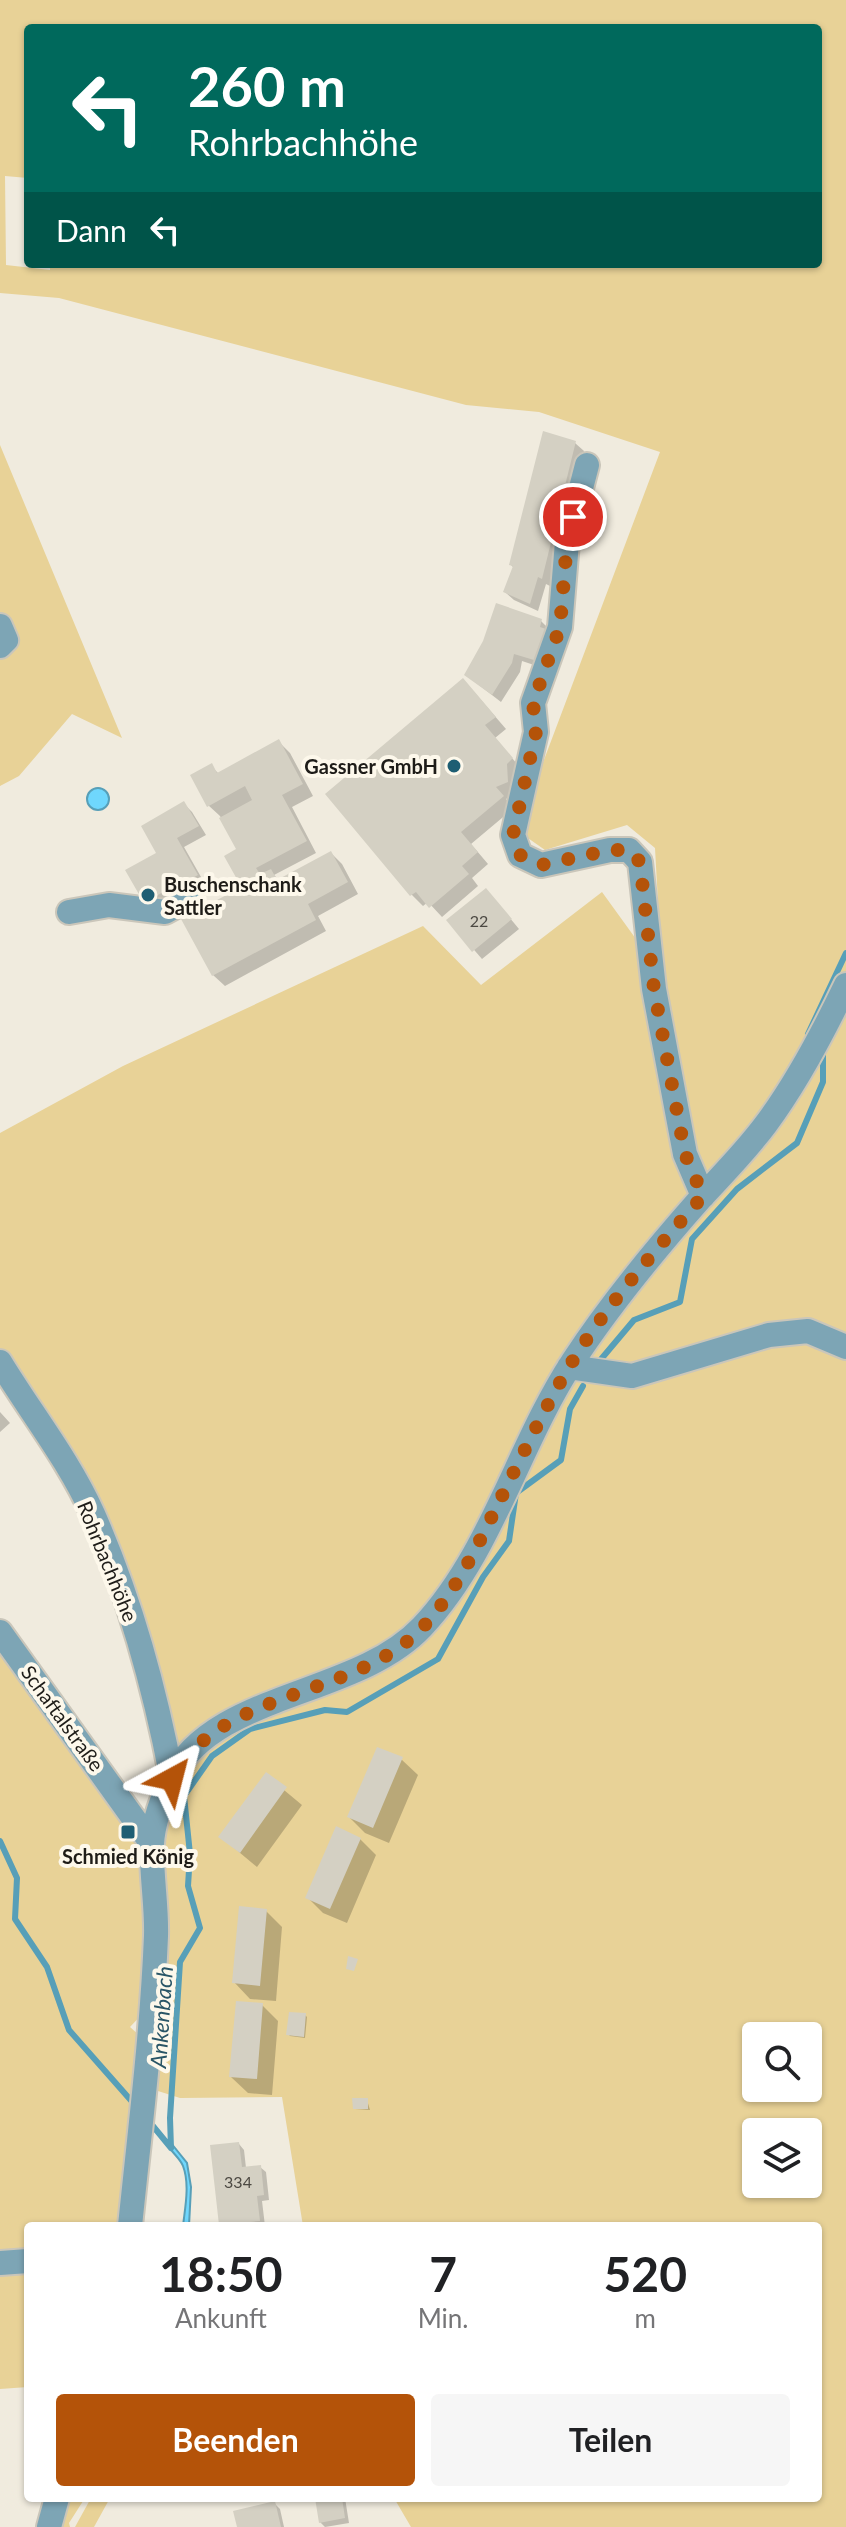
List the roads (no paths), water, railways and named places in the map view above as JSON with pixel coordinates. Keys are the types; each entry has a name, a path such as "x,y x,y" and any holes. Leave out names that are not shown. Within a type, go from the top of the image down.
{"street":[{"path":"587,465 567,542 560,627 533,703 536,732 513,835 520,855 541,865 610,850 629,850 640,862 654,989 685,1154 703,1196"},
{"path":"0,626 6,640 0,646"},
{"path":"69,912 109,905 165,912 191,898"},
{"path":"130,2222 146,2090 156,1931 152,1844 155,1820 177,1768 203,1740 224,1726 274,1702 345,1677 379,1661 421,1629 456,1582 569,1367 630,1280 736,1162 789,1091 846,985"},
{"path":"569,1367 632,1376 769,1335 808,1331 846,1347"},
{"name":"Rohrbachhöhe","path":"0,1362 57,1447 93,1514 141,1643 172,1779"},
{"name":"Schaftalstraße","path":"0,1632 152,1844"},
{"path":"0,2263 24,2261"},
{"path":"49,2527 56,2502"}],"water":[{"path":"98,788 106,791 109,799 106,807 98,810 90,807 87,799 90,791"},
{"path":"171,2143 187,2163 191,2187 189,2222 183,2222 185,2173 182,2163 168,2145"}],"waterway":[{"name":"Ankenbach","path":"808,1034 846,953"},
{"name":"Ankenbach","path":"597,1364 634,1320 680,1302 692,1239 737,1189 797,1143 823,1082 823,1055"},
{"name":"Ankenbach","path":"171,2148 170,2118 180,1962 200,1928 188,1886 190,1854 184,1796 212,1756 250,1729 325,1710 347,1712 438,1659 483,1577 509,1541 516,1493 561,1460 570,1409 583,1386"},
{"path":"0,1841 17,1878 15,1919 47,1967 69,2030 135,2105"},
{"path":"148,2120 171,2148"}],"place":[{"name":"Gassner GmbH","path":"454,766"},
{"name":"Buschenschank Sattler","path":"148,895"},
{"name":"Schmied König","path":"128,1832"}]}
